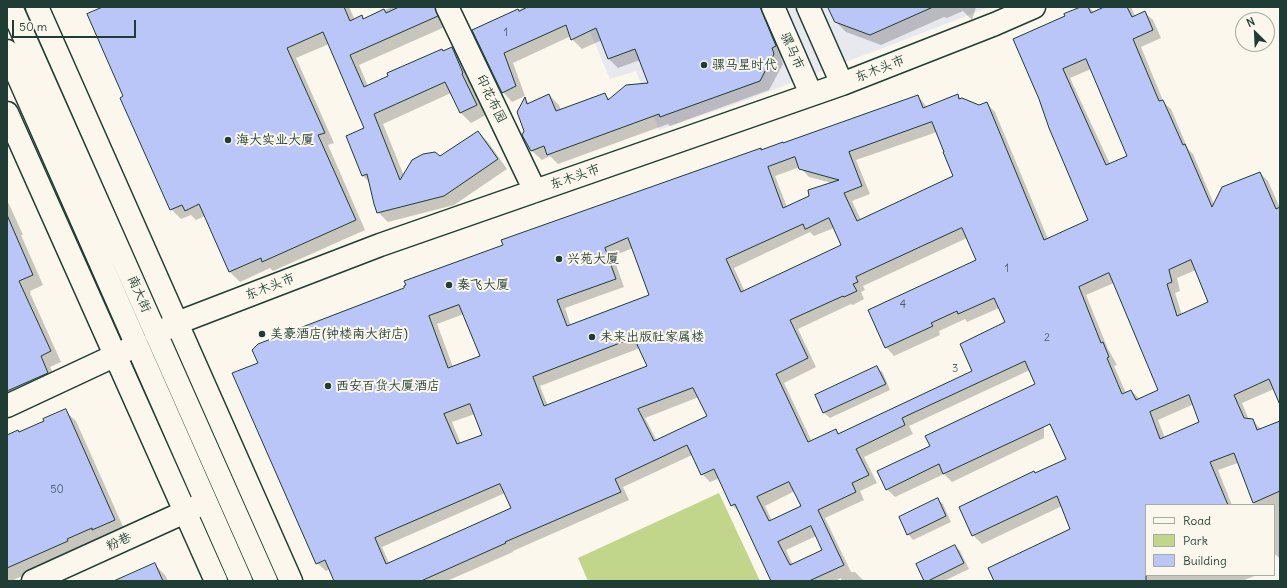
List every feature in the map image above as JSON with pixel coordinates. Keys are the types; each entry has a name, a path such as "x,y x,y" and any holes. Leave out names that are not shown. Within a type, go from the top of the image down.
{"street":[{"name":"南大街","path":"11,7 266,581"},
{"path":"37,7 291,581"},
{"name":"印花布园","path":"447,7 535,191"},
{"name":"骡马市","path":"772,7 811,94"},
{"path":"808,7 842,84"},
{"name":"东木头市","path":"156,334 177,323 380,245 842,84 995,24 1034,7"},
{"name":"南大街","path":"7,51 241,581"},
{"path":"7,113 216,581"},
{"path":"7,406 137,345"},
{"name":"粉巷","path":"33,581 206,502"}],"shaded area":[{"path":"627,7 990,7 744,101 659,130 636,71 610,79 587,25"}],"green space":[{"path":"719,493 760,581 588,581 578,558"}],"building":[{"name":"海大实业大厦","path":"103,7 344,7 350,21 362,15 363,19 384,9 386,13 399,7 435,7 438,16 350,55 364,87 388,76 387,73 442,49 443,51 452,47 463,73 462,74 477,105 460,113 445,82 374,114 400,180 412,160 423,154 435,152 440,156 478,131 498,159 444,196 377,213 367,174 362,176 346,136 364,128 323,32 287,48 325,133 318,135 356,220 262,262 261,258 229,272 199,204 185,211 182,205 170,210 120,98 123,96 87,14"},
{"path":"528,7 760,7 776,46 772,48 774,54 760,81 660,117 659,114 547,155 544,146 531,151 522,135 524,131 517,112 525,97 527,104 549,94 556,111 605,93 608,100 626,85 648,83 635,49 608,59 596,28 571,40 566,25 504,53 516,86 502,93 472,30 518,9 519,11"},
{"path":"828,7 933,7 870,35 835,22"},
{"path":"1081,7 1088,7 1091,13 1104,7 1127,7 1132,17 1145,11 1153,30 1133,39 1159,101 1163,100 1183,145 1185,144 1212,207 1222,187 1260,172 1276,209 1280,207 1280,405 1269,379 1234,395 1244,418 1253,419 1257,430 1280,421 1280,491 1253,503 1234,453 1210,462 1228,504 1145,504 1146,581 994,581 988,568 1070,529 1057,496 972,536 959,507 1034,471 1035,473 1066,459 1050,424 943,474 939,464 886,490 877,471 930,446 925,436 1035,384 1025,361 902,418 905,425 856,449 869,475 852,483 856,492 818,510 844,565 809,581 771,581 735,504 731,506 714,469 701,475 687,445 615,479 621,492 505,542 506,543 421,581 334,581 325,560 316,564 232,373 258,363 252,350 258,344 404,288 406,285 404,281 503,245 501,240 761,148 761,150 783,143 918,95 923,108 958,94 959,99 962,98 979,105 987,102 1044,240 1088,220 1013,39 1065,16 1064,14","holes":["1086,59 1127,156 1106,165 1063,69","932,122 953,176 857,221 844,193 862,186 849,152","795,157 799,169 839,180 808,190 809,196 783,208 768,167","829,218 841,245 741,292 726,259 803,224 805,229","962,228 976,260 868,310 885,348 933,326 931,323 957,311 958,314 994,298 1005,322 960,344 972,371 838,434 836,429 808,442 776,374 808,358 790,320 857,291 853,284 858,282 856,277","628,238 649,295 567,326 557,300 616,279 605,248","1191,260 1208,302 1177,316 1167,284 1172,282 1169,270","1109,273 1158,390 1136,400 1131,390 1122,394 1107,358 1109,357 1103,342 1101,343 1079,287","459,305 480,356 448,368 429,316","634,338 647,366 544,406 533,377","693,388 707,416 654,441 638,409","1189,395 1199,422 1160,439 1150,412","470,404 482,435 457,444 444,414","789,482 801,506 769,521 757,497","500,484 511,508 386,564 375,538","811,526 822,550 790,565 778,542"]},
{"path":"7,215 33,275 19,281 51,351 41,356 48,373 7,391"},
{"path":"877,366 886,384 823,413 815,395"},
{"path":"66,409 115,520 67,539 68,541 7,568 7,435 18,430 19,432 44,421 43,419"},
{"path":"938,498 946,516 907,535 899,517"},
{"path":"955,545 964,563 928,581 924,581 916,564"},
{"path":"155,563 163,581 114,581"}],"place":[{"name":"骡马星时代","path":"704,65"},
{"name":"海大实业大厦","path":"228,140"},
{"name":"兴苑大厦","path":"559,259"},
{"name":"秦飞大厦","path":"449,285"},
{"name":"美豪酒店(钟楼南大街店)","path":"262,334"},
{"name":"未来出版社家属楼","path":"592,337"},
{"name":"西安百货大厦酒店","path":"328,386"}]}
